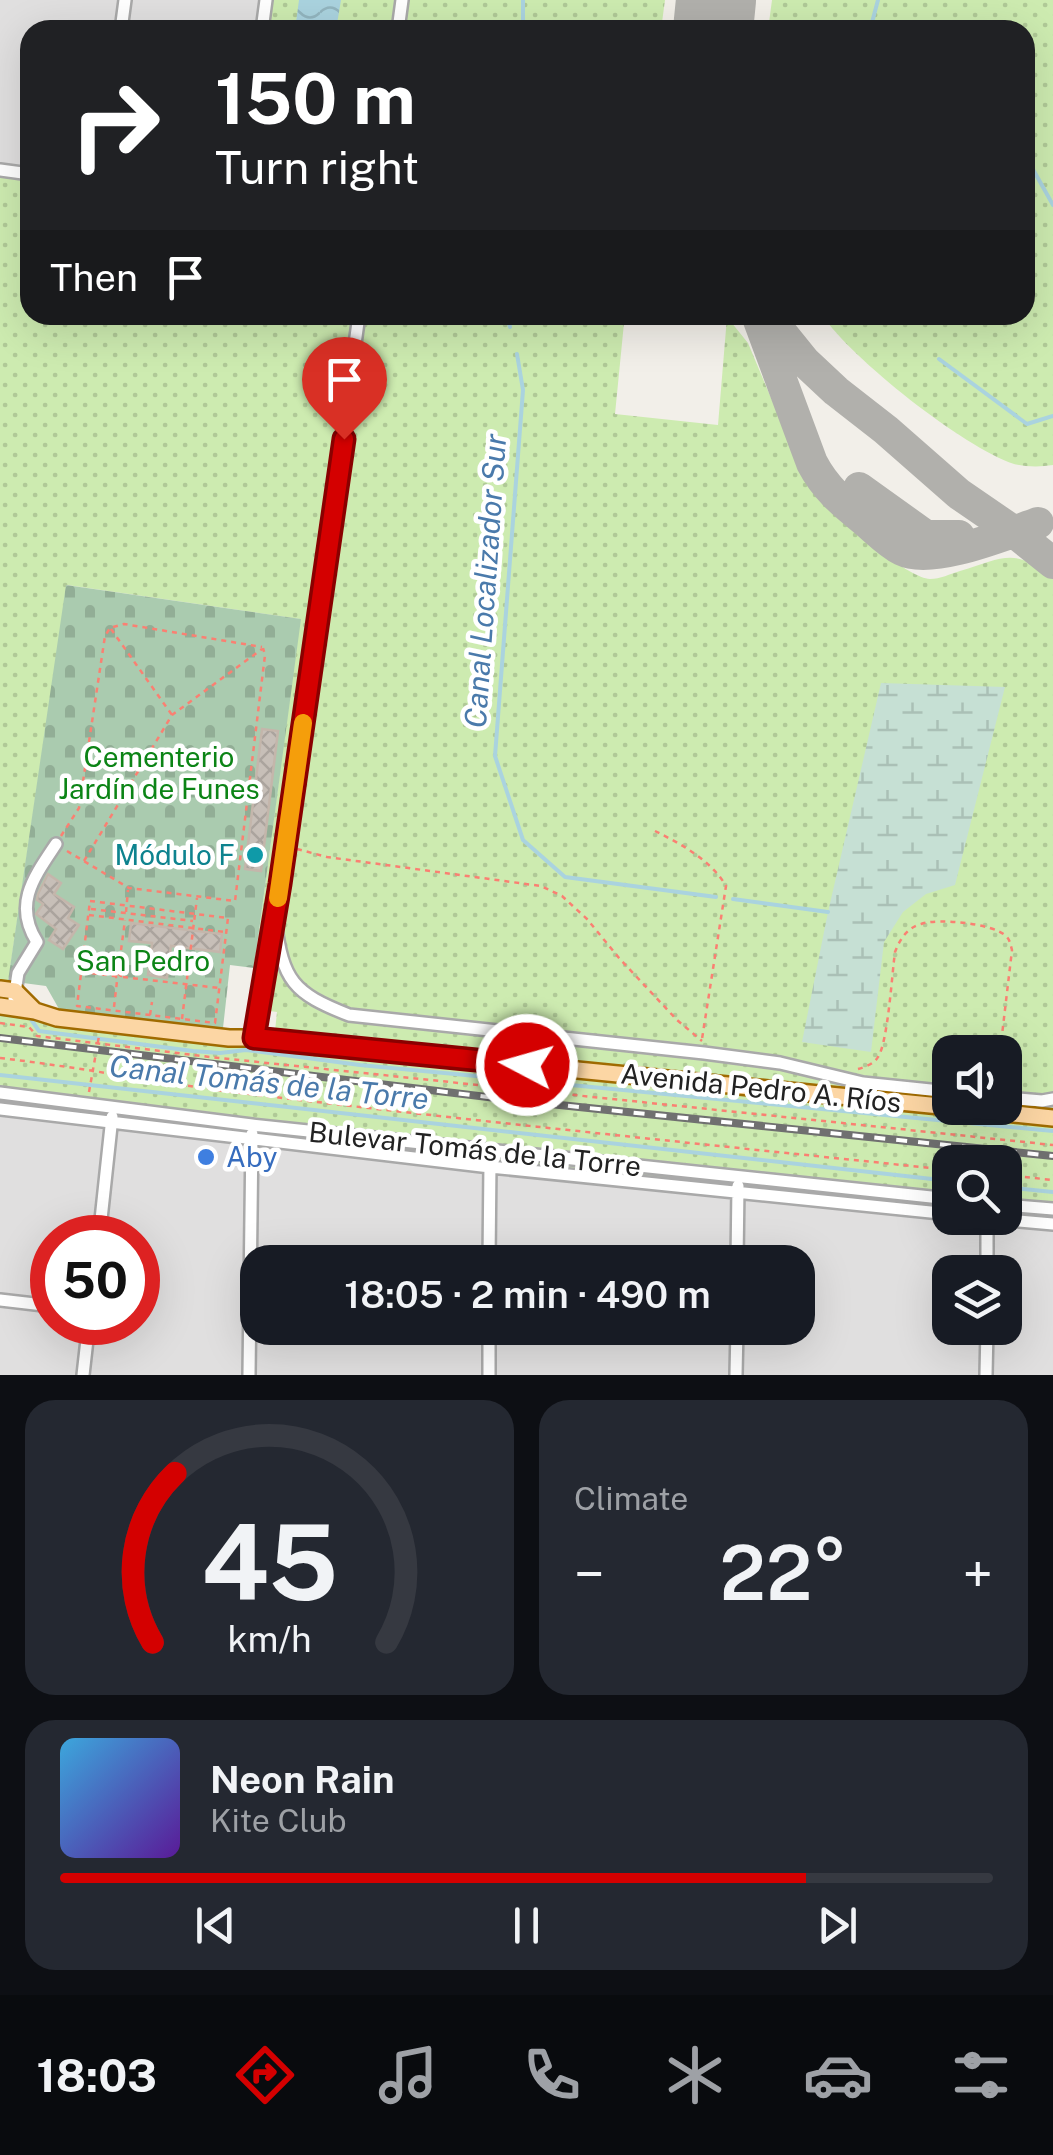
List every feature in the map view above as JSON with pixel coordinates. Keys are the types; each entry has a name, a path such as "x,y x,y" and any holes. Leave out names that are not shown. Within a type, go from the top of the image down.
{"main road":[{"name":"Avenida Pedro A. Ríos","path":"7,998 57,1018 932,1105"},
{"name":"Avenida Pedro A. Ríos","path":"1022,1115 1053,1118"}],"street":[{"path":"254,1038 275,922 359,325"},
{"path":"7,998 37,942 27,926 27,895 56,844"},
{"path":"275,922 280,958 293,983 320,1003 349,1015 702,1046 864,1083 932,1090"},
{"name":"Bulevar Tomás de la Torre","path":"0,1093 490,1151 932,1197"},
{"path":"1022,1099 1053,1100"},
{"path":"102,1215 113,1107"},
{"name":"Bulevar Tomás de la Torre","path":"0,1109 490,1167 932,1212"},
{"path":"252,1124 253,1245"},
{"path":"490,1151 490,1245"},
{"path":"737,1245 738,1177"},
{"path":"1022,1206 1053,1209"},
{"path":"1022,1221 1053,1224"},
{"path":"0,1300 30,1303"},
{"path":"84,1375 87,1345"},
{"path":"249,1375 251,1345"},
{"path":"489,1345 489,1375"},
{"path":"736,1375 737,1345"},
{"path":"986,1375 987,1345"}],"path":[{"path":"124,624 264,648 234,901 129,888 56,844 79,808 105,636 110,628 124,624"},
{"path":"110,628 172,716"},
{"path":"84,862 172,716 264,648"},
{"path":"655,830 686,847 720,875 726,886 702,1046"},
{"path":"286,846 328,857 541,886 562,896 702,1046"},
{"path":"112,1024 129,888"},
{"path":"181,1032 197,897"},
{"path":"77,1006 90,901 228,918 216,1023"},
{"path":"89,908 194,921"},
{"path":"88,915 227,932"},
{"path":"852,1071 868,1066 878,1057 885,1034 895,952 908,930 920,924 933,921 989,927 1009,940 1012,950 1002,1035"},
{"path":"81,972 220,988"},
{"path":"150,1015 152,1002"},
{"path":"0,1023 29,1027 36,1036 98,1044 1053,1145"},
{"path":"90,1089 99,1038"},
{"path":"0,1058 346,1106 932,1168"},
{"path":"1022,1177 1053,1180"}],"shaded area":[{"path":"0,0 382,0 379,20 20,20 20,173 0,170"},
{"path":"0,1093 932,1197 932,1235 1022,1235 1022,1215 1053,1209 1053,1375 0,1375"}],"green space":[{"path":"266,0 665,0 662,20 263,20"},
{"path":"772,0 1053,0 1053,465 1014,464 967,440 882,377 830,325 1035,325 1035,20 769,20"},
{"path":"0,170 20,173 20,325 624,325 615,414 718,425 726,325 733,325 748,343 811,489 872,545 905,569 930,579 1008,558 1028,562 1053,577 1053,1109 1022,1106 1022,1035 932,1035 932,1096 275,1031 277,1012 249,1008 300,619 67,585 7,989 35,1011 932,1105 932,1125 1022,1125 1022,1115 1053,1118 1053,1209 1022,1206 1022,1145 932,1145 932,1197 0,1093"},
{"name":"Cementerio Jardín de Funes","path":"66,585 301,619 254,968 230,965 223,1028 59,1009 46,986 8,981"},
{"path":"881,683 1005,687 955,885 926,894 903,912 884,942 871,1052 802,1042"},
{"path":"263,1132 478,1154 481,1160 262,1135"},
{"path":"502,1156 726,1181 729,1187 501,1164"},
{"path":"750,1183 932,1201 932,1209 749,1190"}],"water":[{"path":"299,0 341,0 338,20 296,20"}],"building":[{"path":"262,729 278,731 261,871 245,869"},
{"path":"48,874 61,883 54,894 74,907 68,918 79,925 63,949 49,940 56,929 36,914 43,904 37,900 38,894"},
{"path":"131,923 222,934 220,952 171,946 167,978 148,975 152,943 129,941"}],"waterway":[{"path":"523,0 523,20"},
{"path":"873,20 878,0"},
{"path":"1035,173 1053,205"},
{"name":"Canal Localizador Sur","path":"517,354 523,390 495,756 523,840 565,877 716,897"},
{"path":"939,359 1027,424 1053,416"},
{"name":"Canal Localizador Sur","path":"733,899 828,912"},
{"path":"0,1014 30,1018 39,1031 193,1051 246,1050 360,1065 1053,1131"},
{"name":"Canal Tomás de la Torre","path":"0,1075 932,1179"},
{"name":"Canal Tomás de la Torre","path":"1022,1189 1053,1192"}],"taxiway":[{"path":"761,325 817,472 842,501 892,544 915,554 931,554 1038,523"},
{"path":"775,325 805,362 836,391 959,494 1053,563"},
{"path":"859,488 926,536 959,536"}],"runway":[{"path":"714,20 716,0"}],"railway":[{"path":"0,1038 521,1101 1053,1156"}],"slow traffic":[{"path":"278,898 303,723"}],"place":[{"name":"Módulo F","path":"255,855"},
{"name":"Aby","path":"206,1157"}],"route":[{"path":"344,439 275,922 254,1038 527,1065"}],"park label":[{"name":"San Pedro","path":"143,961"}]}
